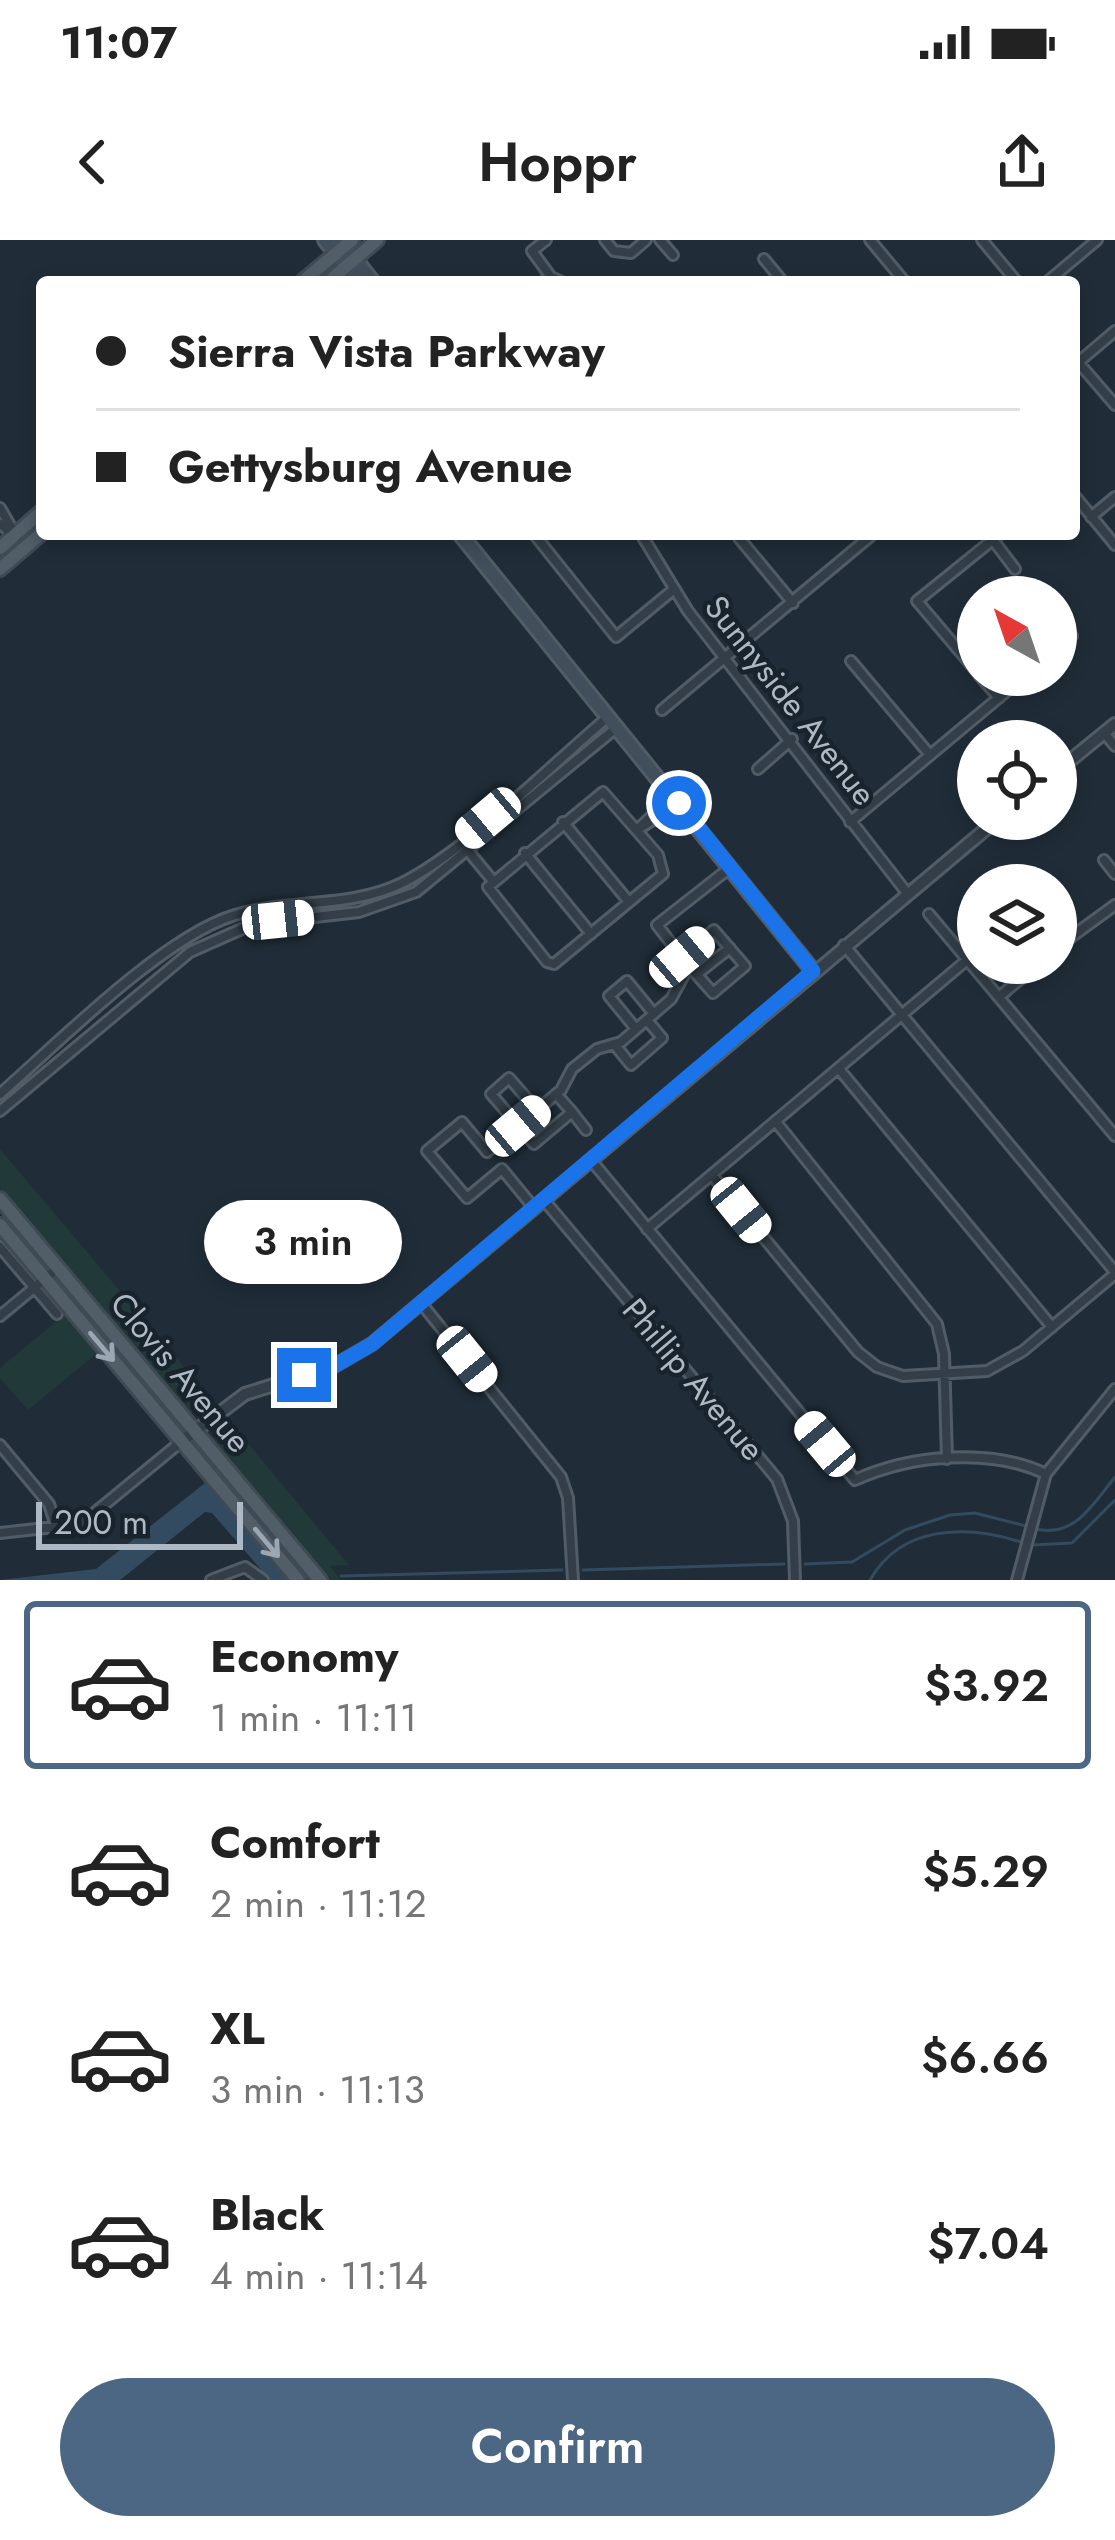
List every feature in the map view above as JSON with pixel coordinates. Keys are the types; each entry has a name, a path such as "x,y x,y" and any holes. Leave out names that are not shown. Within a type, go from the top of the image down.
{"main road":[{"path":"325,240 343,245 357,276"},
{"path":"335,276 377,240"},
{"path":"309,276 343,245"},
{"path":"351,262 366,276"},
{"path":"0,548 36,516"},
{"path":"0,569 36,539"},
{"path":"465,540 813,971"},
{"name":"Clovis Avenue","path":"0,1199 320,1580"},
{"name":"Clovis Avenue","path":"0,1225 39,1282 182,1441 298,1580"}],"street":[{"path":"544,276 532,251 546,240"},
{"path":"605,240 614,251 631,253 646,240"},
{"path":"660,240 673,255"},
{"path":"870,240 900,276"},
{"path":"982,240 1012,276"},
{"path":"1054,276 1097,240"},
{"path":"764,259 778,276"},
{"path":"1080,361 1115,331"},
{"path":"1080,368 1115,405"},
{"path":"1091,517 1115,497"},
{"path":"1080,503 1115,545"},
{"path":"0,508 26,548"},
{"path":"0,524 15,535"},
{"path":"539,540 616,637 673,590"},
{"name":"Sunnyside Avenue","path":"644,540 673,590 907,893"},
{"path":"744,540 793,603"},
{"path":"662,710 866,540"},
{"path":"957,648 917,601 992,540"},
{"path":"998,540 1016,569"},
{"path":"851,661 930,755"},
{"path":"850,822 1001,696"},
{"path":"0,1111 207,942 254,924 389,904 432,882 613,722"},
{"path":"0,1094 189,936 259,909 348,899 400,884 437,861 613,722"},
{"path":"1077,755 1115,724"},
{"path":"1104,734 1115,746"},
{"path":"758,769 792,739"},
{"path":"602,792 637,830 664,867 663,874 554,964 547,962 491,896 493,881 602,792"},
{"path":"637,830 676,799"},
{"path":"563,822 629,902"},
{"path":"0,1533 81,1524 245,1394 345,1361 421,1303 972,840"},
{"path":"469,852 493,881"},
{"path":"525,853 591,934"},
{"path":"1104,860 1115,874"},
{"path":"502,1169 467,1198 427,1151 462,1122 487,1152 556,1094 572,1069 597,1049 636,1030 671,999 686,961 714,930 745,966 713,993 686,961 658,925 731,867"},
{"path":"1077,930 1115,905"},
{"path":"928,914 957,948"},
{"path":"712,1175 867,1361 903,1376 945,1375 1006,1363 1115,1273 844,945"},
{"path":"697,974 730,948"},
{"path":"647,1229 957,969"},
{"path":"614,1044 631,1065 662,1038 627,981 609,996 636,1030"},
{"path":"988,984 1115,1136"},
{"path":"999,997 1014,984"},
{"path":"838,1069 1052,1327"},
{"path":"537,1110 509,1078 491,1094 534,1144 572,1112"},
{"path":"556,1094 586,1130"},
{"path":"776,1121 926,1306 942,1337 947,1459"},
{"name":"Phillip Avenue","path":"487,1152 539,1204 777,1479 793,1520 795,1580"},
{"path":"591,1160 855,1480 896,1465 947,1459 999,1461 1046,1474"},
{"path":"0,1246 39,1282 57,1314"},
{"path":"0,1316 58,1268"},
{"path":"421,1303 561,1477 568,1498 573,1580"},
{"path":"1018,1580 1046,1474 1115,1389"},
{"path":"0,1445 54,1511 57,1529"},
{"path":"211,1580 237,1567 251,1568 263,1580"}],"green space":[{"path":"0,1149 212,1400 197,1413 189,1412 0,1188"},
{"path":"64,1315 97,1353 28,1410 0,1378 0,1368"},
{"path":"227,1418 349,1565 330,1566 341,1580 330,1580 211,1438"}],"water":[{"path":"205,1483 289,1580 270,1580 212,1513 205,1512 120,1580 0,1580 96,1569"}],"waterway":[{"path":"1036,1529 1072,1524 1115,1477"},
{"path":"1032,1545 1072,1543 1115,1500"},
{"path":"805,1564 852,1562 905,1530 950,1515 975,1513 1026,1526"},
{"path":"870,1580 900,1548 918,1539 958,1532 1021,1542"},
{"path":"583,1570 784,1564"},
{"path":"341,1576 562,1570"}],"route":[{"path":"304,1375 345,1361 372,1344 813,971 679,803"}]}
